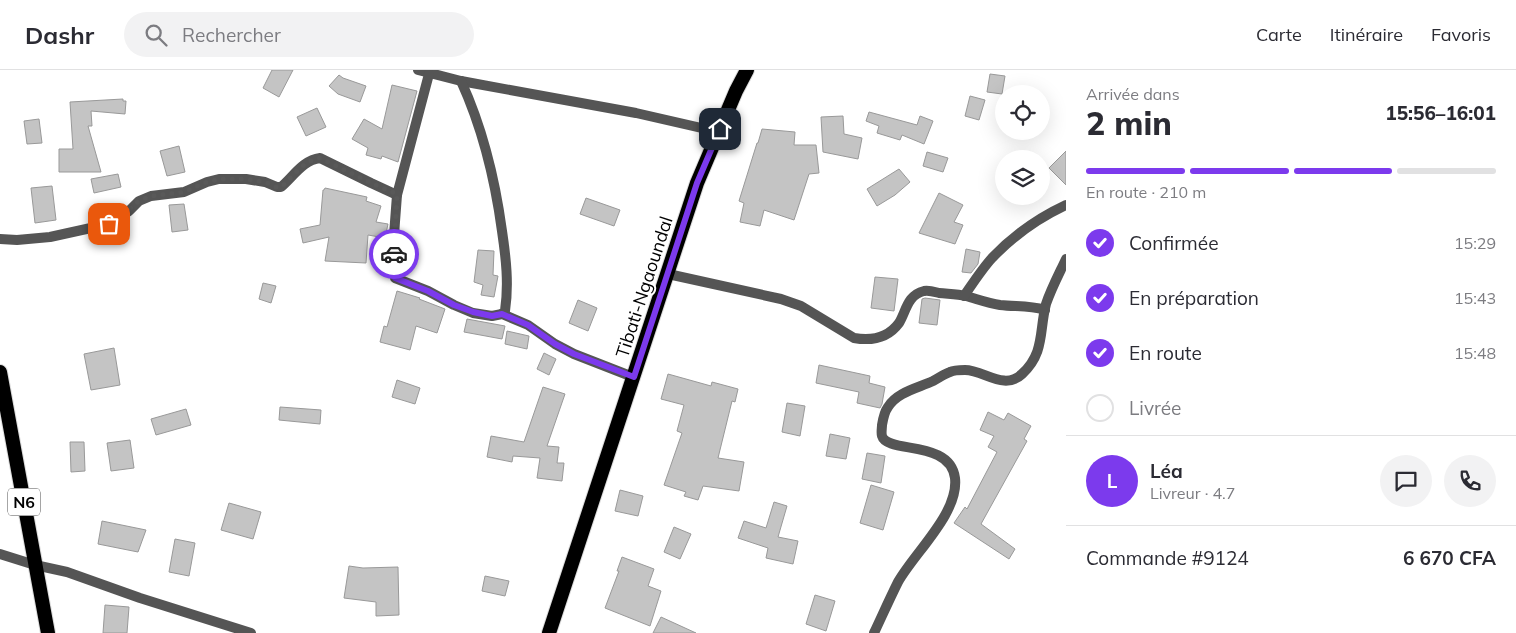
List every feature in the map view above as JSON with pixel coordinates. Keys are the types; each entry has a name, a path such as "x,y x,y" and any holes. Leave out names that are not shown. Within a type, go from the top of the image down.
{"highway":[{"name":"Tibati-Ngaoundal","path":"549,633 697,183 744,71"},
{"name":"N6","path":"0,372 48,633"}],"street":[{"path":"418,70 461,81 636,113 719,132"},
{"path":"429,74 397,194 394,235 395,278 473,312 492,316 502,314 528,325 555,344 574,354 634,377"},
{"path":"461,81 471,104 490,163 498,200 506,259 507,282 505,306 502,314"},
{"path":"0,239 17,240 50,237 109,224 139,201 151,196 184,192 213,180 246,179 281,187 302,167 315,158 320,158 397,194"},
{"path":"964,296 992,259 1012,239 1024,229 1066,205"},
{"path":"874,633 898,582 910,562 926,543 951,506 955,488 955,476 951,466 944,458 931,452 888,442 882,438 883,422 887,408 893,400 902,394 951,372 976,371 1003,381 1021,375 1030,364 1040,344 1049,294 1066,259"},
{"path":"668,274 782,299 801,306 854,338 864,340 873,340 890,332 899,322 910,301 923,291 964,296 998,305 1027,305 1045,310"},
{"path":"0,554 67,572 140,598 251,633"}],"building":[{"path":"272,70 293,70 279,97 263,88"},
{"path":"990,74 1005,76 1004,85 995,85 995,93 987,92"},
{"path":"339,75 366,86 360,102 338,94 329,86"},
{"path":"392,85 417,91 398,162 382,156 381,159 366,155 368,148 352,139 364,119 382,129"},
{"path":"970,96 985,100 979,120 965,116"},
{"path":"123,99 123,101 126,101 125,114 91,111 92,126 88,126 101,172 59,172 59,149 73,149 70,102"},
{"path":"317,108 326,127 306,136 297,117"},
{"path":"869,112 917,125 920,116 933,121 924,144 902,135 900,140 877,133 879,126 866,121"},
{"path":"843,116 844,134 862,138 858,159 823,152 821,117"},
{"path":"39,119 42,143 27,144 24,121"},
{"path":"762,129 795,132 794,145 816,145 819,173 809,174 794,220 764,210 760,226 740,222 744,203 739,201"},
{"path":"179,146 185,172 167,176 160,151"},
{"path":"1066,151 1066,185 1050,169"},
{"path":"927,152 948,158 943,172 923,166"},
{"path":"899,169 910,182 895,195 877,206 867,189"},
{"path":"118,174 121,187 94,193 91,179"},
{"path":"52,186 56,220 35,223 31,188"},
{"path":"325,188 367,197 366,201 381,206 376,222 388,224 385,238 368,235 366,263 325,261 329,237 303,243 300,229 320,225 323,190"},
{"path":"939,193 963,205 954,222 963,225 955,244 919,233"},
{"path":"586,198 620,210 614,226 580,214"},
{"path":"184,204 188,230 172,232 169,205"},
{"path":"966,249 980,252 978,264 971,273 962,272"},
{"path":"478,250 494,251 493,275 498,276 494,297 481,295 483,285 474,282"},
{"path":"875,277 898,279 894,311 871,308"},
{"path":"263,283 276,286 271,303 259,299"},
{"path":"397,291 420,298 445,309 437,333 416,326 410,350 380,342 384,326 387,327"},
{"path":"922,299 940,300 937,325 919,323"},
{"path":"578,300 597,308 588,331 569,323"},
{"path":"467,319 505,326 502,339 464,332"},
{"path":"507,331 529,336 527,349 505,344"},
{"path":"114,348 120,385 91,390 84,354"},
{"path":"544,353 556,359 549,375 537,369"},
{"path":"819,365 870,376 869,383 885,387 880,408 857,403 859,392 816,383"},
{"path":"668,374 711,386 712,382 738,389 735,402 732,401 718,458 744,462 739,491 703,486 698,500 684,496 686,492 664,485 682,433 677,431 684,405 661,399"},
{"path":"397,380 420,388 415,404 392,397"},
{"path":"543,387 565,394 547,446 559,447 557,463 564,463 562,481 537,478 540,458 513,456 512,462 487,457 491,436 524,442"},
{"path":"787,403 805,406 800,436 782,432"},
{"path":"280,407 321,410 320,424 279,420"},
{"path":"186,409 191,425 156,435 151,419"},
{"path":"988,412 1004,420 1008,413 1031,426 1024,439 1027,441 981,524 1015,549 1009,559 954,523 965,507 967,509 997,452 988,447 994,436 980,430"},
{"path":"830,434 850,438 846,459 826,456"},
{"path":"130,440 134,468 111,471 107,443"},
{"path":"70,442 84,442 85,471 71,472"},
{"path":"867,453 885,456 881,483 862,479"},
{"path":"871,485 894,492 883,530 860,523"},
{"path":"620,490 643,496 638,516 615,511"},
{"path":"774,502 787,506 778,537 798,541 793,564 766,558 768,548 738,538 744,521 766,528"},
{"path":"229,503 261,512 253,539 221,530"},
{"path":"102,521 146,530 138,552 98,544"},
{"path":"674,527 691,534 680,559 664,552"},
{"path":"175,539 195,543 189,576 169,572"},
{"path":"622,557 654,569 648,586 661,591 650,626 605,608 619,571 617,571"},
{"path":"349,566 363,568 398,567 399,615 376,616 376,602 344,598"},
{"path":"485,576 509,581 505,596 482,591"},
{"path":"815,595 835,601 826,631 806,624"},
{"path":"105,605 129,607 127,633 103,633"},
{"path":"661,617 696,633 653,633"}],"way so far":[{"path":"109,224 129,211 139,201 151,196 189,191 199,185 219,179 246,179 281,187 292,175 310,161 320,158 397,194 394,254"}],"route":[{"path":"394,254 395,278 473,312 492,316 502,314 528,325 555,344 574,354 634,377 697,183 720,129"}]}
